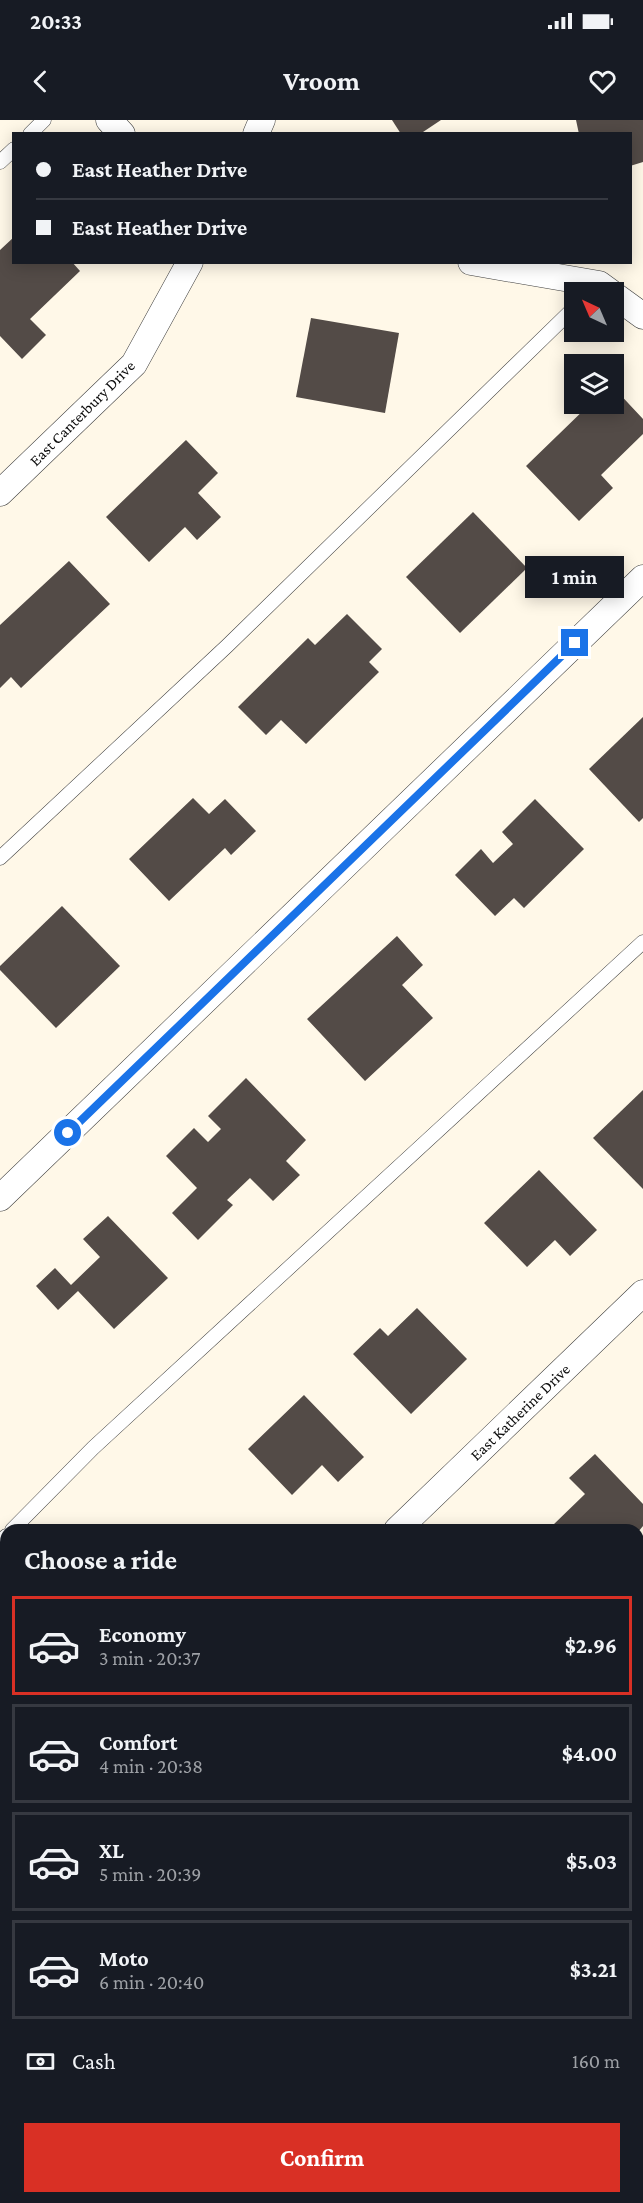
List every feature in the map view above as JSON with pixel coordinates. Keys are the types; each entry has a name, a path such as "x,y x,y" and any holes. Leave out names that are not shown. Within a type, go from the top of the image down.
{"street":[{"path":"109,120 120,132"},
{"name":"East Canterbury Drive","path":"0,494 134,364 189,264"},
{"path":"480,264 564,282"},
{"path":"624,304 643,316"},
{"path":"0,1198 643,578"},
{"name":"East Katherine Drive","path":"403,1524 643,1293"}],"lane":[{"path":"32,132 44,120"},
{"path":"0,162 12,151"},
{"path":"0,858 227,646 564,318"},
{"path":"18,1524 93,1448 643,942"}],"building":[{"path":"392,120 441,120 423,132 400,132"},
{"path":"576,120 643,120 643,162 632,165 632,132 579,132"},
{"path":"12,239 12,264 74,264 80,271 30,319 46,335 22,359 0,336 0,250"},
{"path":"311,318 399,333 385,413 296,397"},
{"path":"624,399 643,419 643,434 601,475 613,488 579,521 526,466 580,414 624,414"},
{"path":"186,440 218,473 198,493 221,517 197,540 185,527 149,562 106,517"},
{"path":"473,512 527,568 460,633 406,577"},
{"path":"69,561 110,604 21,688 11,677 0,688 0,625"},
{"path":"347,614 382,649 369,662 379,672 306,744 281,720 266,735 238,707 308,638 315,645"},
{"path":"643,717 643,818 639,822 589,769"},
{"path":"193,798 209,814 225,799 256,831 231,855 225,848 169,901 129,859"},
{"path":"535,799 584,849 524,908 514,898 495,916 455,875 481,849 493,863 513,844 502,832"},
{"path":"62,906 120,966 56,1028 0,970 0,966"},
{"path":"397,936 423,965 402,985 433,1018 365,1081 307,1019"},
{"path":"246,1078 306,1140 286,1161 300,1175 273,1201 250,1178 227,1200 233,1205 198,1240 172,1213 197,1188 166,1156 194,1128 208,1142 221,1129 208,1116"},
{"path":"643,1090 643,1189 593,1138"},
{"path":"539,1170 597,1230 570,1256 555,1240 527,1267 484,1223"},
{"path":"108,1216 168,1278 114,1329 78,1291 58,1310 36,1286 55,1268 71,1285 100,1257 83,1239"},
{"path":"417,1308 467,1359 411,1414 353,1354 380,1328 388,1336"},
{"path":"304,1395 364,1457 338,1482 322,1465 292,1495 248,1449"},
{"path":"595,1454 643,1504 643,1524 554,1524 585,1494 569,1478"}],"route":[{"path":"68,1133 575,643"}]}
